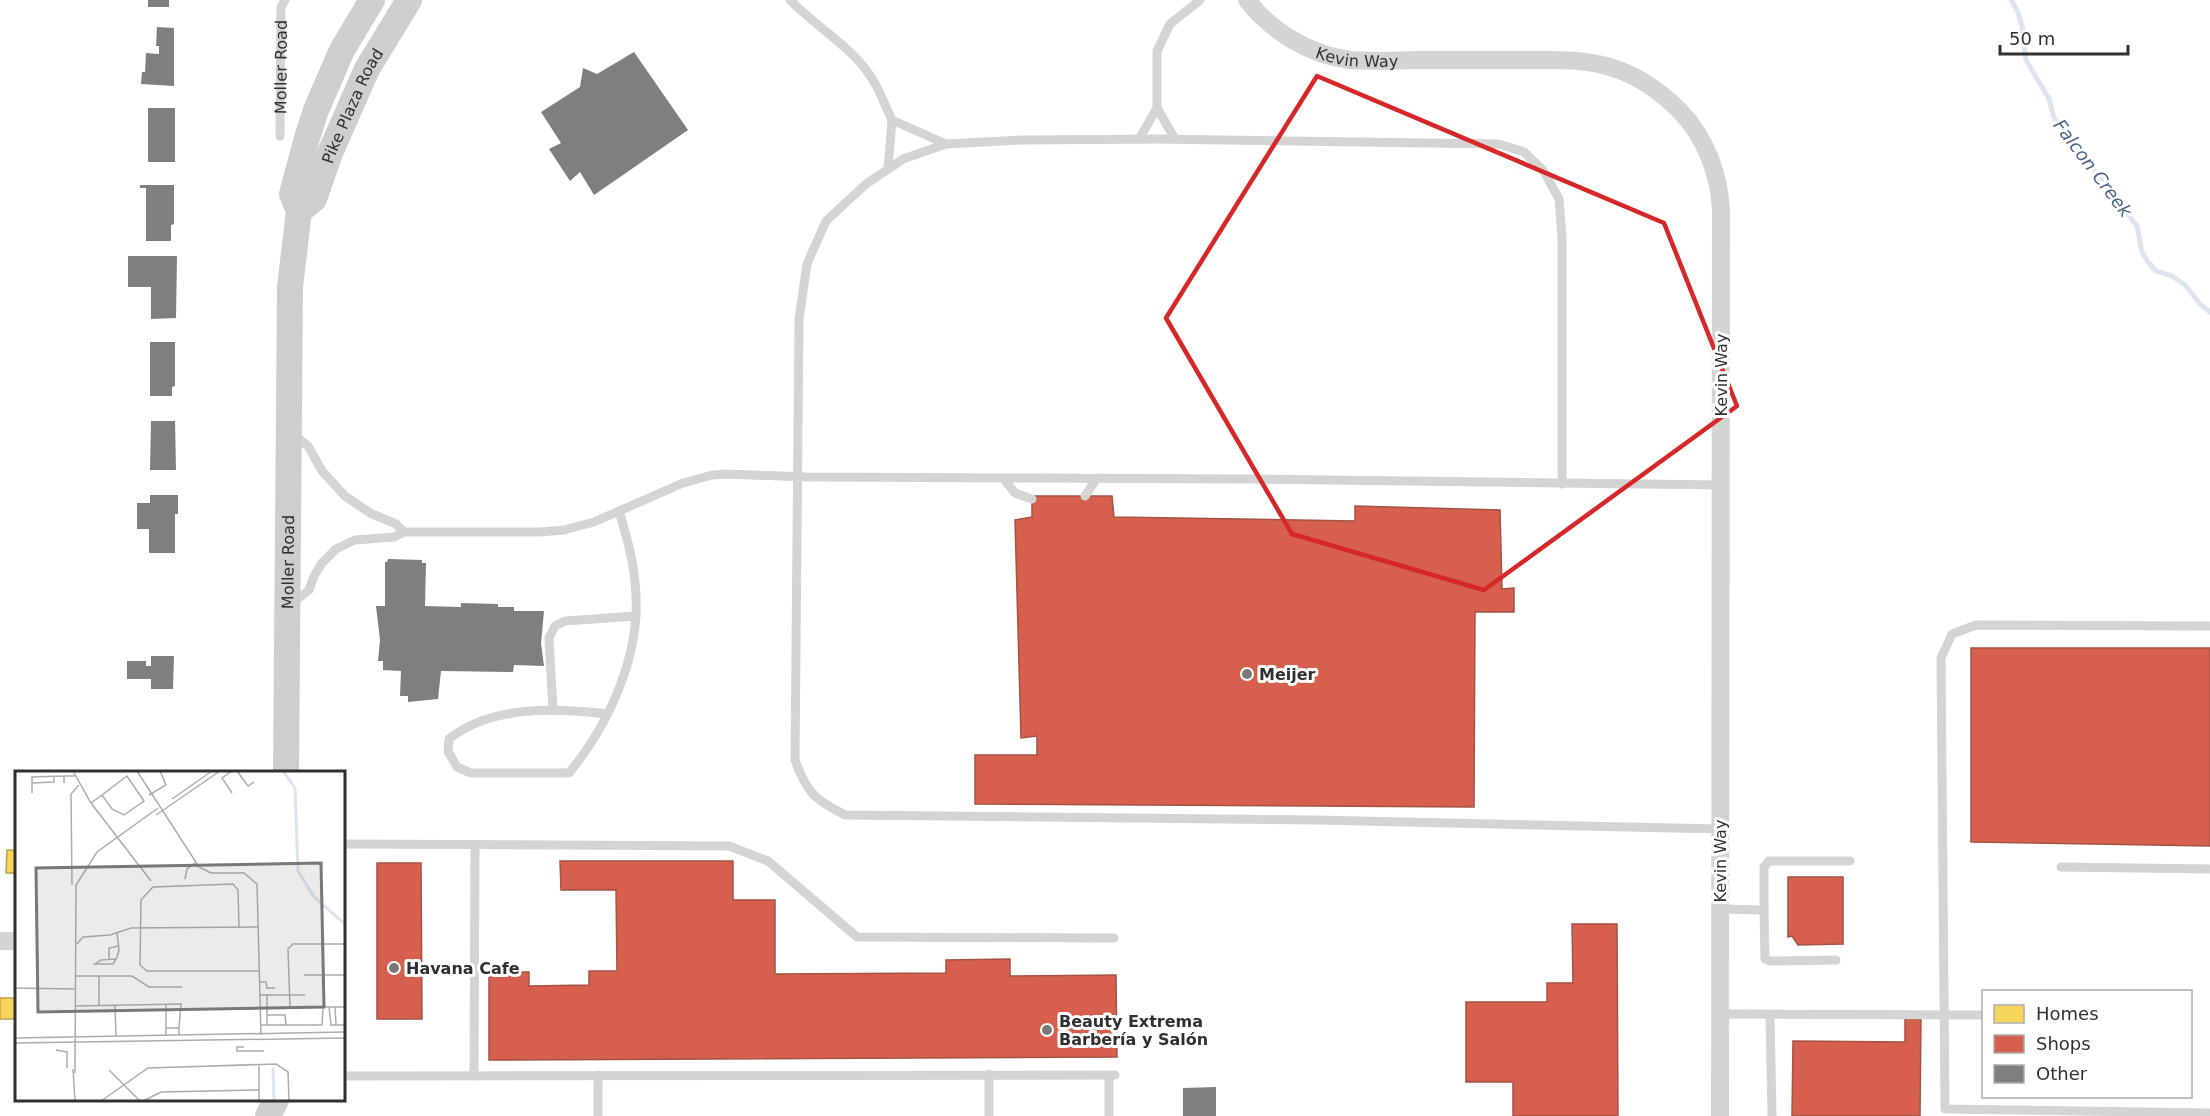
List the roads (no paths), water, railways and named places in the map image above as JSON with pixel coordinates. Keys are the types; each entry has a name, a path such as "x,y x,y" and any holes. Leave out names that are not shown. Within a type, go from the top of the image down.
{"main road":[{"name":"Pike Plaza Road","path":"289,352 290,287 299,211 292,194 313,119 342,50 372,0"},
{"name":"Pike Plaza Road","path":"299,211 314,199 330,153 368,69 409,0"},
{"name":"Moller Road","path":"286,771 289,352"},
{"path":"268,1116 276,1101"},
{"path":"278,1101 285,1116"}],"street":[{"name":"Kevin Way","path":"1247,0 1279,31 1329,56 1353,60 1579,61 1625,72 1640,79 1672,103 1701,141 1712,162 1720,193 1720,1116"}],"lane":[{"name":"Moller Road","path":"280,136 281,8 285,0"},
{"path":"790,0 804,15 843,45 871,77 892,120 888,170"},
{"path":"1139,139 1157,108 1157,51 1170,24 1200,0"},
{"path":"1157,108 1175,139"},
{"path":"892,120 946,144"},
{"path":"1562,484 1560,199 1543,170 1524,152 1499,144 1175,139 1023,140 946,144 903,159 866,184 826,220 807,264 799,319 796,477 795,760 804,784 822,803 845,815 1328,821 1720,830"},
{"path":"288,430 308,446 322,471 345,496 370,513 396,524 404,532"},
{"path":"287,608 309,590 322,563 336,549 355,540 394,537 404,532 552,532 578,528 683,483 712,475 1721,485"},
{"path":"1003,478 1015,494 1032,499"},
{"path":"1085,496 1097,478"},
{"path":"607,714 565,709 492,717 463,728 449,739 448,751 457,767 471,773 568,773 584,754 607,714 617,695 632,645 636,616 636,585 619,511"},
{"path":"553,710 549,638 555,626 566,621 636,616"},
{"path":"2205,1114 1945,1112 1941,658 1952,634 1976,625 2210,626"},
{"path":"345,844 729,846 768,861 857,937 1114,938"},
{"path":"474,1076 475,845"},
{"path":"1836,960 1770,961 1766,959 1764,867 1769,861 1850,861"},
{"path":"2061,867 2210,870"},
{"path":"1720,909 1764,910"},
{"path":"1720,1014 1982,1015"},
{"path":"1770,1015 1772,1116"},
{"path":"989,1116 990,1074"},
{"path":"598,1075 598,1116"},
{"path":"345,1076 1112,1075 1109,1116"}],"waterway":[{"name":"Falcon Creek","path":"2011,0 2022,26 2026,60 2049,99 2054,118 2137,226 2142,252 2148,262 2156,271 2172,276 2185,285 2201,305 2210,312"}],"place":[{"name":"Meijer","path":"1247,674"},
{"name":"Havana Cafe","path":"394,968"},
{"name":"Beauty Extrema Barbería y Salón","path":"1047,1030"}]}
